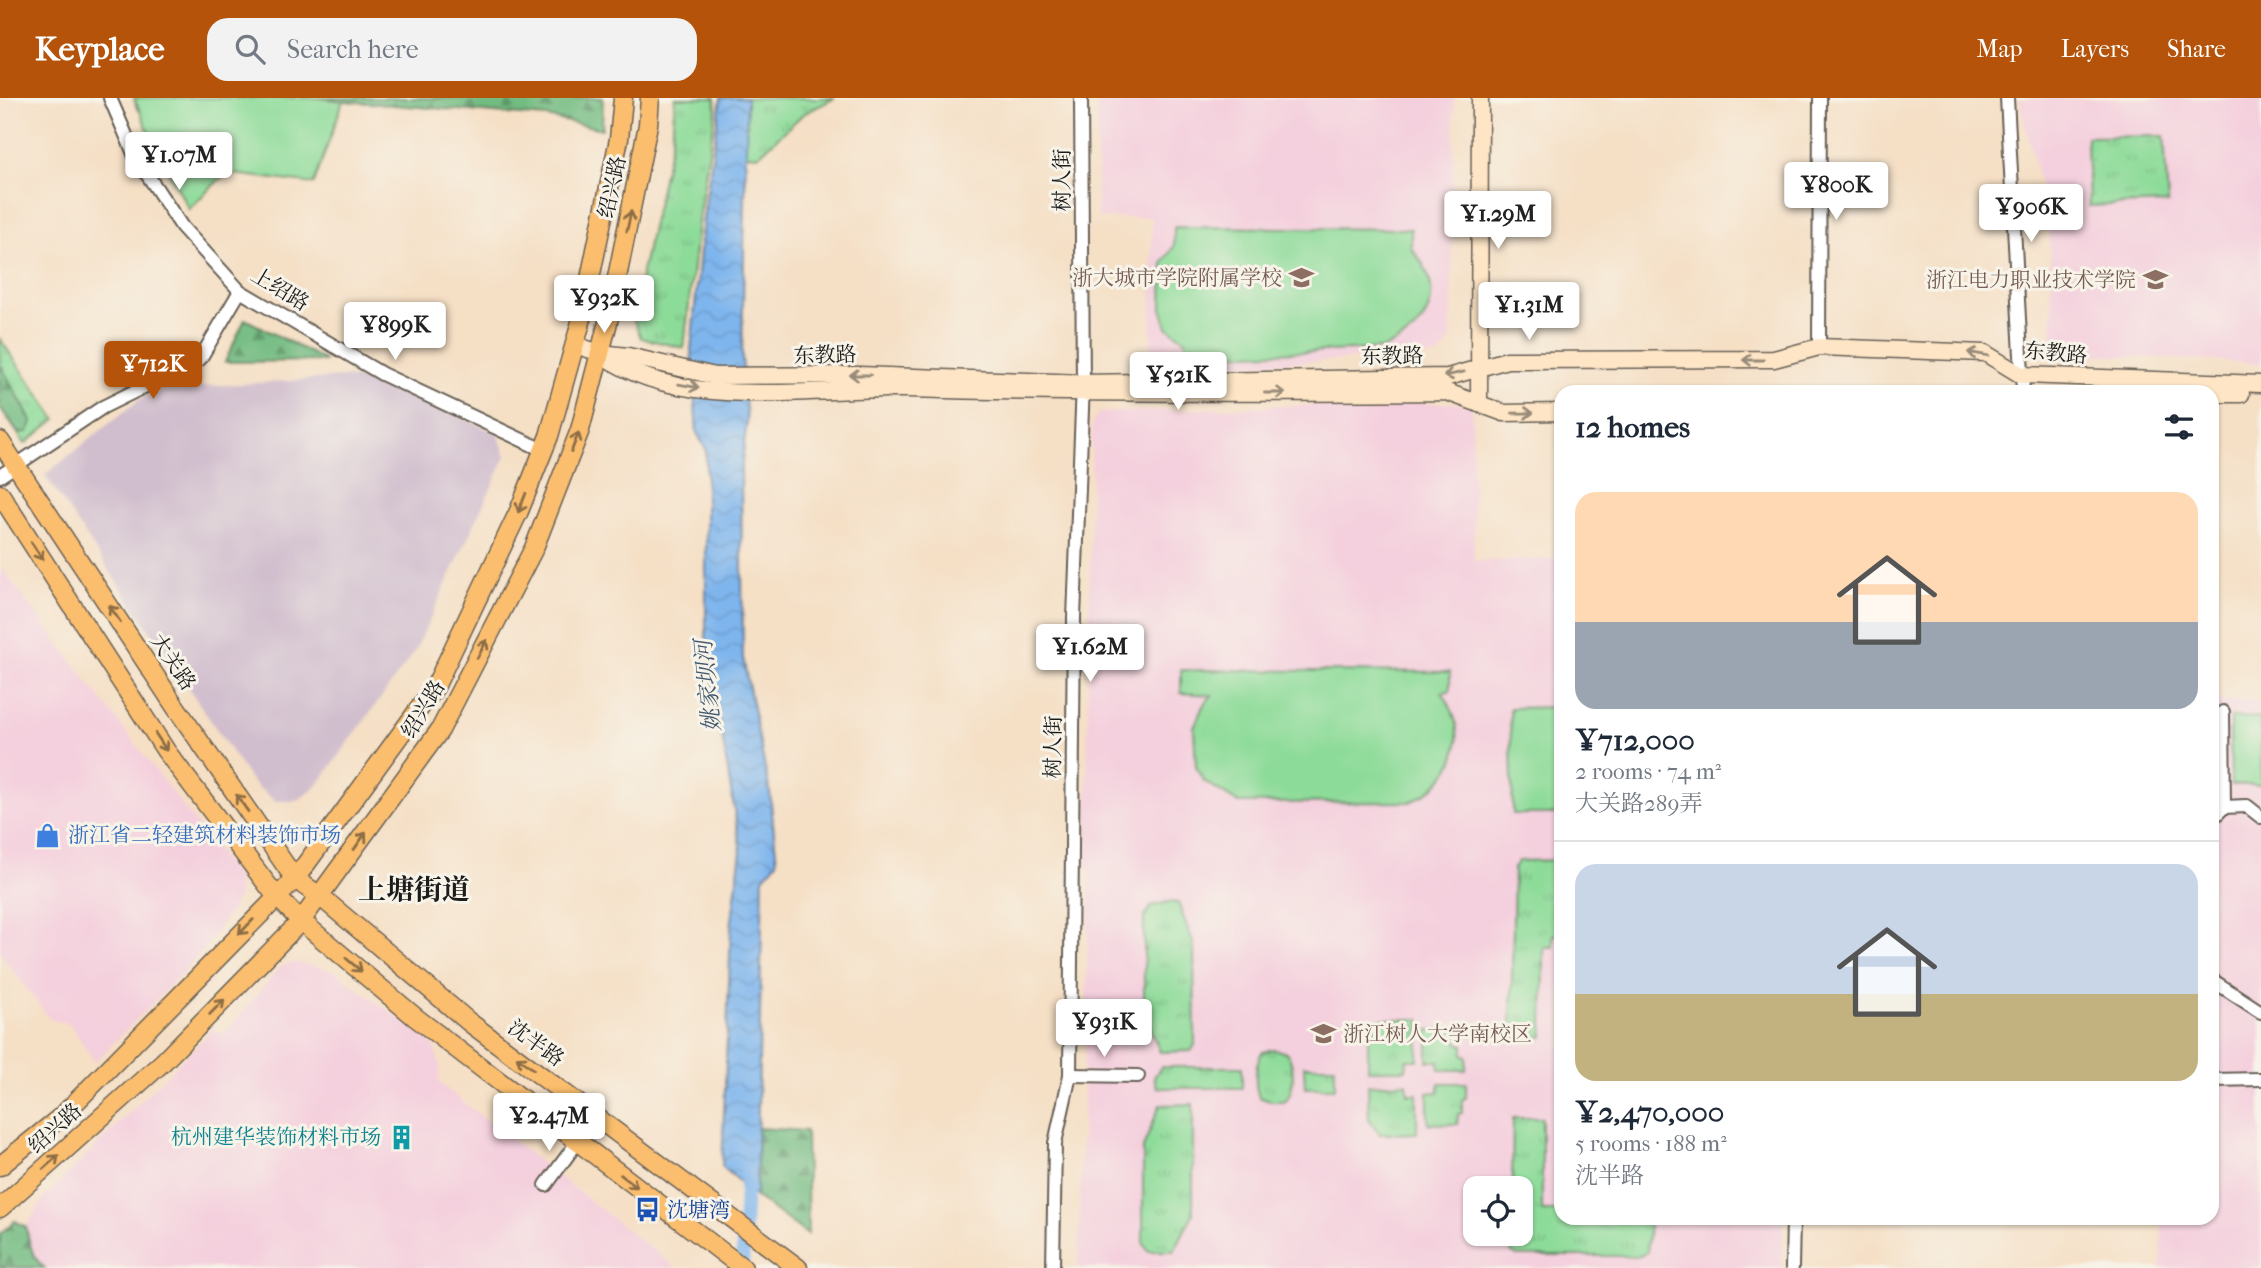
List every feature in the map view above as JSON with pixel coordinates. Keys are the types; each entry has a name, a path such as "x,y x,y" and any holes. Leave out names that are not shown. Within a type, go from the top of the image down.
{"main road":[{"name":"绍兴路","path":"0,1166 62,1116 295,879 435,687 519,511 543,450 575,345 619,139 622,98"},
{"name":"绍兴路","path":"0,1208 163,1062 301,921 440,730 534,548 580,430 600,353 648,125 650,98"},
{"name":"大关路","path":"0,441 295,879 321,897"},
{"path":"0,494 166,751 276,896 301,921 415,1017 739,1265"},
{"name":"沈半路","path":"321,897 470,1022 798,1268"}],"street":[{"name":"上绍路","path":"110,98 135,156 182,227 240,291 382,374 543,450"},
{"name":"树人街","path":"1053,1268 1055,1143 1069,1075 1074,618 1083,388 1081,98"},
{"path":"1479,404 1480,98"},
{"path":"1819,347 1821,98"},
{"path":"2007,98 2022,385"},
{"path":"0,477 103,407 200,359 240,291"},
{"name":"东教路","path":"575,345 625,363 791,384 859,375 1083,388 1447,392 1504,413 1554,412"},
{"name":"东教路","path":"1083,388 1448,377 1507,360 1774,359 1819,347 1984,353 2021,375 2261,384"},
{"path":"2219,394 2261,394"},
{"path":"2223,712 2224,807"},
{"path":"2219,812 2224,807 2247,806 2261,817"},
{"path":"2219,985 2261,1012"},
{"path":"1069,1075 1138,1076"},
{"path":"2219,1080 2261,1079"},
{"path":"546,1185 578,1141"},
{"path":"1792,1268 1793,1225"}],"shaded area":[{"name":"浙大城市学院附属学校","path":"1097,98 1454,98 1451,339 1439,356 1151,368 1152,217 1097,218"},
{"name":"浙江电力职业技术学院","path":"2261,98 2261,363 2060,353 2053,340 2049,221 2019,99"},
{"path":"347,377 396,386 498,434 506,456 415,651 317,786 297,801 275,801 252,782 45,475 140,399 164,389"},
{"path":"1472,403 1474,561 1554,559 1554,1225 1783,1225 1782,1268 1078,1268 1090,874 1086,864 1092,423 1099,413 1337,404"},
{"name":"浙江省二轻建筑材料装饰市场","path":"0,567 237,877 238,898 202,952 95,1062 70,1024 50,1019 0,953"},
{"path":"2261,700 2261,1268 2161,1268 2162,1225 2219,1225 2219,702"},
{"path":"294,962 334,971 433,1044 440,1067 439,1083 676,1268 45,1268 38,1263 29,1244 26,1227 44,1198 213,1029 224,1035 280,967"}],"green space":[{"path":"134,98 603,98 602,129 546,117 343,101 331,134 137,109"},
{"path":"134,98 317,98 343,101 314,184 226,173 189,209 158,153"},
{"path":"675,98 715,98 716,109 699,214 684,348 641,338 632,316 672,139"},
{"path":"747,98 835,98 803,114 759,155 744,155"},
{"path":"2164,136 2168,203 2089,206 2087,137"},
{"path":"1174,227 1411,229 1411,248 1429,279 1429,308 1423,320 1412,331 1381,349 1186,356 1186,341 1167,327 1162,311 1163,263 1174,246"},
{"path":"245,319 326,361 225,362"},
{"path":"0,339 56,419 25,444 0,407"},
{"path":"0,364 32,422 28,432 18,433 0,407"},
{"path":"1181,670 1450,672 1450,691 1442,692 1456,725 1455,755 1439,782 1410,802 1239,803 1204,781 1196,767 1194,727 1203,706 1212,695 1181,693"},
{"path":"1554,707 1554,814 1513,814 1510,708"},
{"path":"2261,717 2261,785 2231,785 2230,718"},
{"path":"1554,860 1554,935 1553,947 1544,947 1543,1037 1511,1038 1514,868 1519,861"},
{"path":"1168,902 1178,903 1194,945 1195,1045 1191,1051 1160,1052 1144,1013 1144,918 1152,906"},
{"path":"1380,1019 1420,1019 1418,1060 1407,1060 1406,1070 1368,1070 1368,1039"},
{"path":"1428,1030 1457,1030 1458,1044 1463,1044 1463,1056 1467,1056 1466,1070 1439,1070 1439,1061 1428,1061"},
{"path":"1273,1049 1287,1053 1291,1064 1293,1078 1285,1101 1270,1101 1259,1097 1257,1092 1258,1062 1262,1052"},
{"path":"1304,1066 1335,1066 1335,1088 1305,1088"},
{"path":"1161,1067 1242,1067 1242,1088 1157,1087 1154,1077"},
{"path":"1407,1083 1408,1094 1417,1094 1417,1133 1380,1134 1369,1119 1368,1085"},
{"path":"1439,1083 1466,1083 1466,1098 1462,1099 1462,1113 1458,1114 1457,1124 1428,1124 1428,1093 1439,1092"},
{"path":"1193,1104 1193,1214 1174,1251 1148,1251 1143,1242 1143,1148 1160,1105"},
{"path":"1513,1118 1542,1118 1542,1211 1554,1211 1554,1225 1649,1225 1647,1252 1640,1256 1517,1256 1511,1252 1511,1246 1533,1246 1533,1176 1512,1176"},
{"path":"758,1128 806,1131 808,1235 756,1197"},
{"path":"15,1221 26,1227 34,1255 45,1268 0,1267 0,1234"}],"water":[{"path":"721,98 747,98 742,358 747,421 741,471 743,658 770,793 777,862 763,878 756,1197 722,1166 731,927 741,851 706,639 706,449 697,433 691,350 703,219"}],"waterway":[{"name":"姚家坝河","path":"742,1268 747,1171"}],"place":[{"name":"浙大城市学院附属学校","path":"1302,278"},
{"name":"浙江电力职业技术学院","path":"2156,280"},
{"name":"浙江省二轻建筑材料装饰市场","path":"48,835"},
{"name":"浙江树人大学南校区","path":"1323,1034"},
{"name":"杭州建华装饰材料市场","path":"401,1137"},
{"name":"沈塘湾","path":"647,1210"}],"district":[{"name":"上塘街道","path":"414,889"}]}
